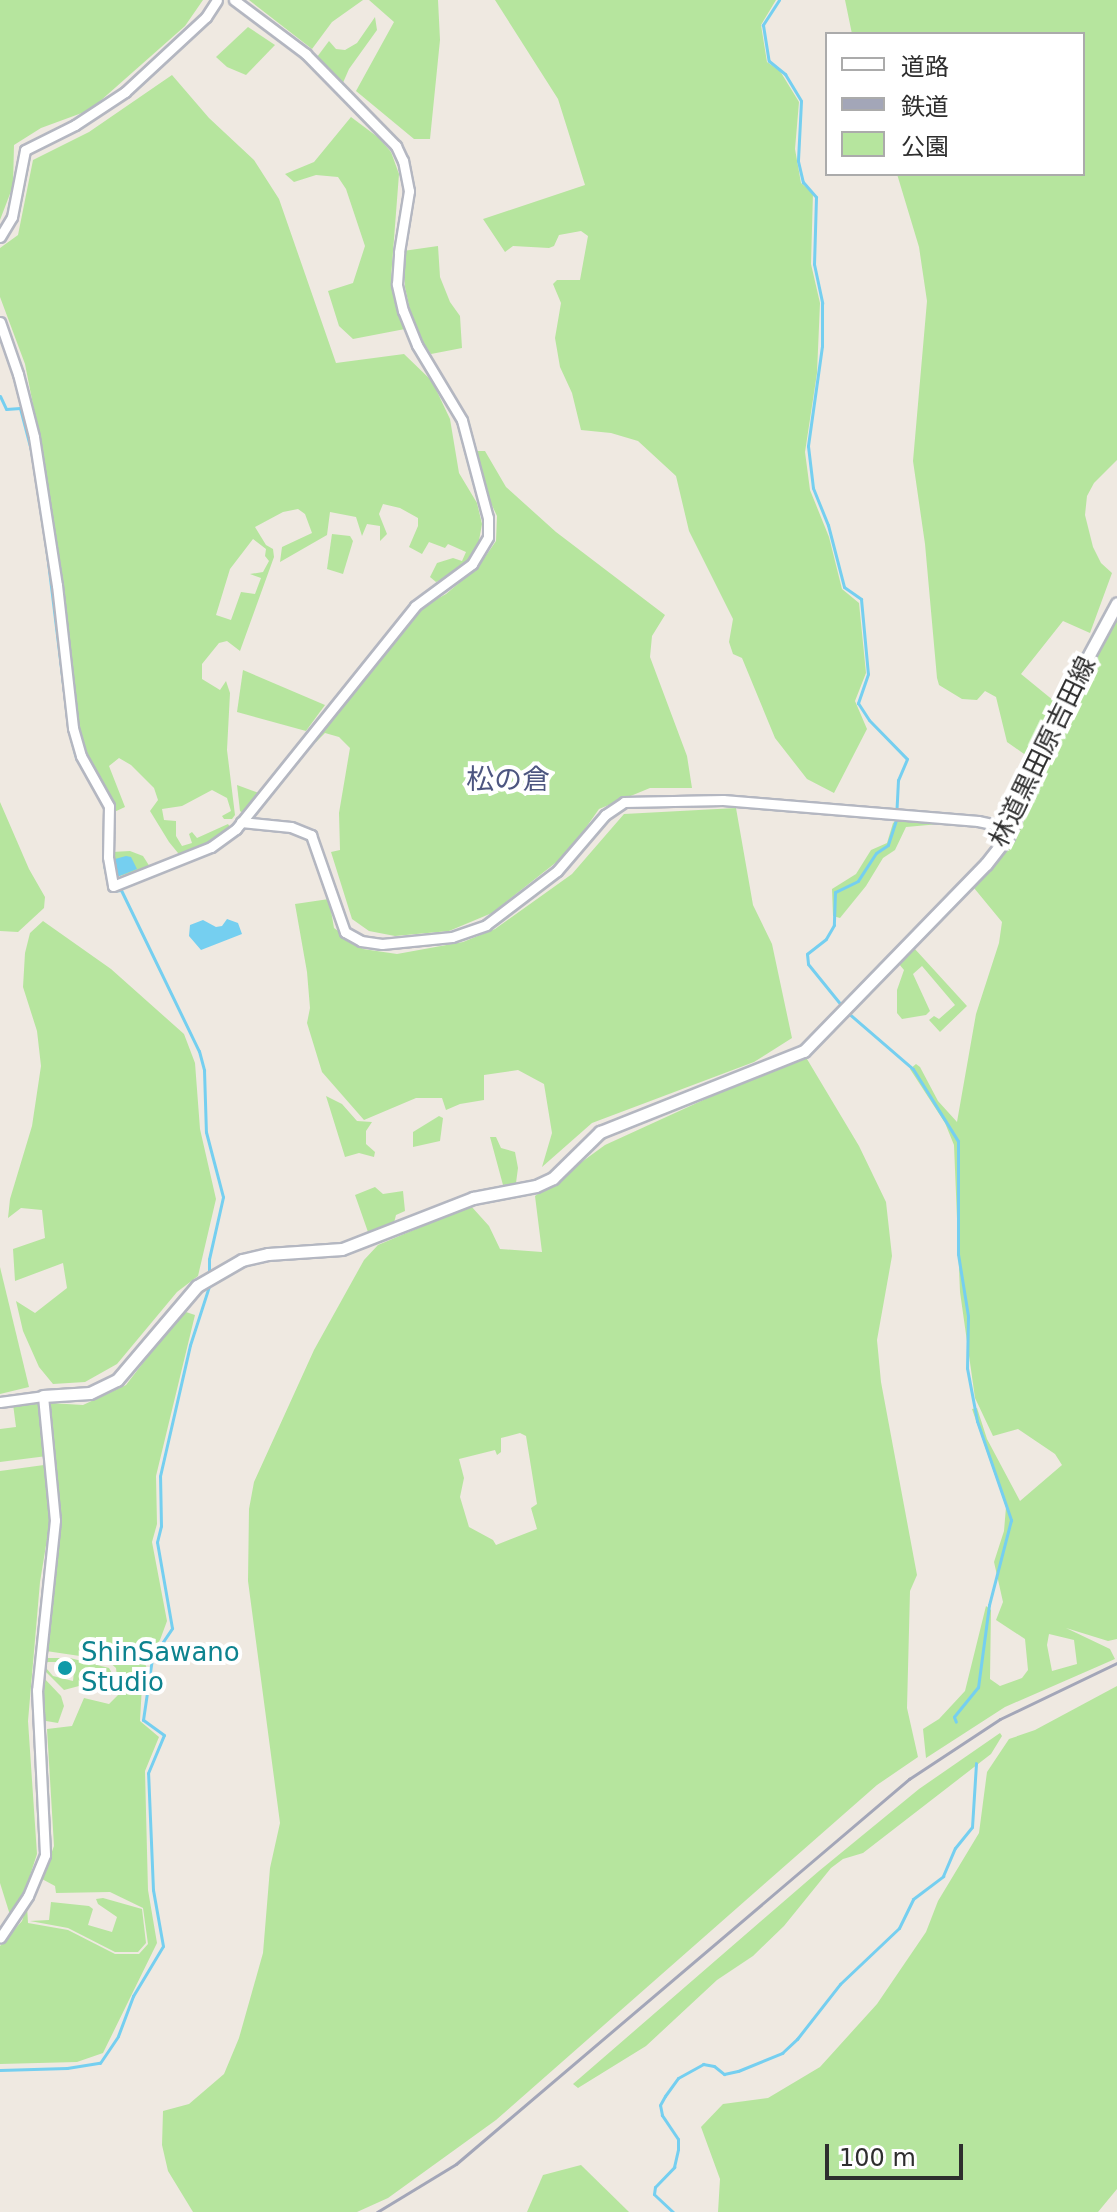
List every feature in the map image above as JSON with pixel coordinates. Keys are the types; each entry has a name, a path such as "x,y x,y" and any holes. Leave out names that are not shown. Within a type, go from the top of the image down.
{"street":[{"path":"0,237 12,217 25,150 116,99 179,44 206,17 217,0"},
{"path":"0,322 18,374 44,492 73,728 81,756 109,806 108,857 113,886 211,847 241,822 415,606 472,564 488,537 488,518 462,420 417,345 403,311 397,284 409,191 400,154 306,54 234,0"},
{"name":"林道黒田原吉田線","path":"43,1396 90,1393 117,1380 197,1286 242,1260 268,1254 342,1249 473,1198 536,1186 553,1178 600,1132 804,1051 893,963 986,864 1012,828 1056,716 1117,603"},
{"path":"241,822 291,827 311,835 345,932 361,941 382,944 452,937 486,925 557,871 605,815 624,802 723,800 978,821 1012,828"},
{"path":"0,1402 43,1396 55,1520 37,1690 45,1855 28,1896 0,1938"}],"green space":[{"path":"0,0 203,0 185,26 90,110 41,128 14,145 13,186 0,220"},
{"path":"249,0 363,0 332,22 312,49"},
{"path":"369,0 438,0 440,40 430,139 414,139 356,91 394,22"},
{"path":"495,0 776,0 761,25 767,62 780,71 799,102 795,149 801,183 813,193 811,264 820,303 817,373 805,452 810,490 829,537 842,589 859,603 866,673 855,701 867,729 834,793 807,779 775,738 742,658 733,654 729,642 733,619 689,531 676,476 638,441 611,433 581,430 572,393 560,367 555,338 561,303 553,284 557,280 580,280 588,236 581,231 559,235 554,246 549,248 513,246 505,252 483,219 585,185 558,99"},
{"path":"845,0 1117,0 1117,460 1094,483 1087,496 1085,515 1093,547 1101,563 1112,573 1090,633 1063,621 1021,674 1054,701 1027,756 1007,742 996,697 985,691 977,700 962,699 939,685 937,678 925,544 913,461 927,301 919,247 898,176 1085,176 1085,32 852,32"},
{"path":"375,17 377,30 349,69 342,85 317,57 329,41 336,49 345,50 357,43"},
{"path":"248,27 275,45 246,75 227,67 216,57"},
{"path":"172,75 209,118 254,160 279,199 336,363 404,354 432,381 450,419 459,473 477,503 482,524 478,546 468,562 456,573 436,582 430,577 437,563 453,558 462,561 466,552 448,544 445,548 429,542 422,554 409,547 418,518 400,508 383,504 379,514 387,534 380,541 380,526 367,524 362,536 356,517 330,512 327,535 280,562 282,547 312,533 305,514 298,509 283,512 255,527 266,545 273,549 274,557 240,651 227,641 219,643 202,664 202,679 220,690 226,681 230,693 227,750 235,815 232,819 224,819 222,816 231,811 227,798 212,790 182,806 162,809 164,820 176,821 176,836 182,846 192,843 189,834 192,832 197,838 228,824 230,827 218,838 185,854 178,853 169,842 150,811 158,800 154,788 131,765 119,758 109,766 125,807 112,813 85,757 73,711 61,566 38,430 25,364 0,297 0,248 18,235 33,160 89,132","holes":["253,539 266,549 265,556 269,561 263,572 250,574 261,578 255,594 241,592 231,620 216,615 230,569"]},
{"path":"351,117 379,138 391,152 399,174 391,278 405,329 353,339 339,326 328,291 353,283 365,246 346,189 338,177 316,175 294,182 285,174 314,162"},
{"path":"438,246 440,277 450,302 460,316 462,348 431,354 414,329 405,287 403,251"},
{"path":"476,451 485,451 506,487 556,532 665,615 652,636 650,657 687,756 692,788 650,788 599,809 568,853 492,913 449,931 395,936 369,931 352,919 331,852 340,850 339,813 350,748 339,737 325,733 316,742 311,736 366,676 419,609 446,594 478,567 496,541 497,516 481,482"},
{"path":"332,534 350,536 353,541 343,574 327,569"},
{"path":"1117,616 1117,1639 1108,1641 1066,1628 1110,1649 1115,1659 1005,1707 926,1758 923,1729 939,1719 965,1691 986,1606 991,1610 990,1679 1000,1686 1022,1678 1028,1670 1025,1639 996,1620 1003,1602 994,1562 1004,1531 1006,1507 972,1409 977,1408 987,1439 1020,1501 1062,1465 1055,1454 1018,1429 993,1436 975,1398 960,1292 954,1145 945,1123 910,1069 916,1064 920,1067 938,1101 957,1122 976,1014 999,943 1002,922 974,888 1021,827 1040,786 1048,748","holes":["1049,1634 1074,1640 1077,1664 1052,1671 1047,1645"]},
{"path":"243,670 325,705 306,731 237,712"},
{"path":"237,785 259,793 244,814 240,811"},
{"path":"0,802 29,869 45,897 44,908 18,932 0,931"},
{"path":"736,808 753,905 772,944 792,1038 754,1062 592,1123 542,1167 552,1133 544,1084 518,1070 484,1075 484,1100 446,1110 442,1098 416,1098 364,1120 322,1072 307,1023 310,1008 307,972 295,904 329,899 334,928 363,949 397,954 463,942 495,929 572,874 624,814"},
{"path":"899,818 951,823 906,827 895,850 883,858 866,886 840,918 833,916 832,889 856,874 871,850 887,843 893,823"},
{"path":"130,851 143,856 150,867 113,878 112,852"},
{"path":"43,921 111,969 184,1034 195,1063 200,1129 216,1199 198,1276 177,1292 117,1364 85,1382 53,1384 39,1367 23,1331 16,1301 35,1313 67,1288 63,1263 15,1281 13,1249 45,1238 42,1210 21,1208 8,1218 10,1199 32,1126 41,1066 37,1031 23,987 30,933"},
{"path":"914,948 967,1006 940,1032 929,1020 934,1016 939,1019 955,1005 922,966 913,974 930,1011 926,1015 902,1019 897,1013 897,990 904,970 899,964"},
{"path":"804,1054 859,1146 886,1202 892,1256 877,1340 881,1382 917,1575 910,1591 907,1708 918,1757 877,1785 496,2120 388,2198 357,2212 193,2212 168,2171 162,2145 163,2111 189,2104 224,2074 239,2038 263,1953 270,1868 280,1823 248,1581 249,1509 254,1482 314,1350 364,1260 378,1245 471,1206 489,1226 500,1249 542,1252 535,1196 605,1145","holes":["520,1433 526,1436 537,1504 531,1508 537,1529 496,1545 493,1540 469,1527 460,1497 464,1478 459,1459 495,1450 497,1455 501,1452 501,1438"]},
{"path":"326,1096 342,1104 357,1121 372,1122 366,1131 366,1144 375,1152 374,1157 359,1153 345,1157"},
{"path":"439,1116 443,1118 440,1141 413,1147 413,1132"},
{"path":"490,1137 496,1137 501,1148 515,1152 518,1168 516,1183 503,1185"},
{"path":"375,1187 383,1194 403,1191 405,1211 396,1215 394,1223 368,1232 355,1195"},
{"path":"0,1267 29,1387 0,1394"},
{"path":"183,1311 195,1315 156,1476 157,1524 152,1542 167,1621 160,1640 144,1661 148,1671 142,1685 140,1721 159,1737 145,1771 148,1890 157,1943 103,2053 77,2062 0,2064 0,1946 22,1921 27,1906 28,1923 68,1930 115,1954 139,1954 148,1944 143,1908 110,1892 56,1893 55,1886 42,1879 54,1846 47,1729 72,1726 84,1698 109,1704 119,1694 116,1668 107,1660 46,1651 60,1522 50,1403 83,1405 126,1385"},
{"path":"37,1402 42,1406 47,1456 0,1462 0,1429 16,1427 13,1404"},
{"path":"44,1465 50,1521 40,1582 28,1721 37,1854 24,1894 10,1915 0,1883 0,1471"},
{"path":"43,1658 70,1658 109,1668 113,1675 111,1694 79,1686 64,1690 42,1668","holes":["47,1662 75,1662 73,1681 53,1676 46,1668"]},
{"path":"42,1676 61,1696 64,1706 58,1723 40,1720"},
{"path":"1117,1686 1117,2189 1098,2212 718,2212 720,2179 701,2127 723,2104 768,2098 820,2067 877,2004 926,1932 938,1901 979,1833 987,1772 1009,1739 1035,1730"},
{"path":"1000,1733 1002,1736 991,1754 863,1853 843,1859 831,1868 784,1926 753,1956 717,1980 646,2046 578,2088 573,2084 819,1871 919,1789"},
{"path":"103,1898 142,1909 146,1943 138,1952 115,1952 68,1928 30,1921 49,1920 51,1902 89,1906 93,1909 88,1925 112,1932 117,1917 98,1904 96,1899"},
{"path":"581,2165 629,2212 527,2212 543,2175"}],"water":[{"path":"131,857 137,869 117,877 115,859"},
{"path":"227,919 238,923 242,934 201,950 189,936 190,925 203,920 216,927 222,926"}],"waterway":[{"path":"779,0 763,25 769,61 785,74 801,101 798,161 803,182 816,197 814,264 822,303 822,346 808,446 813,488 828,525 844,587 861,599 868,674 858,703 869,720 907,759 898,780 896,820 888,845 876,853 858,881 835,892 834,925 826,939 807,954 808,964 842,1006"},
{"path":"0,396 6,409 20,408 32,454"},
{"path":"43,521 68,724"},
{"path":"70,735 76,758 85,772"},
{"path":"104,822 104,865 111,891 121,890 199,1051 204,1070 206,1132 223,1197 209,1259 209,1275"},
{"path":"847,1012 913,1069 958,1141 958,1254 968,1316 967,1368 977,1421 1011,1520 989,1605 978,1687 954,1717 956,1722"},
{"path":"0,2070 67,2068 100,2063 118,2036 133,1996 163,1946 153,1890 148,1773 164,1735 143,1720 152,1658 172,1628 157,1542 161,1526 160,1476 190,1345 210,1283"},
{"path":"673,2212 654,2194 655,2187 674,2167 678,2149 678,2139 662,2115 660,2105 665,2096 678,2078 703,2064 714,2066 724,2074 738,2071 782,2053 797,2039 840,1984 899,1928 913,1899 943,1876 955,1848 972,1827 976,1763"}],"railway":[{"path":"377,2212 456,2164 909,1779 1000,1719 1117,1663"}],"place":[{"name":"ShinSawano Studio","path":"65,1668"}],"district":[{"name":"松の倉","path":"508,780"}]}
